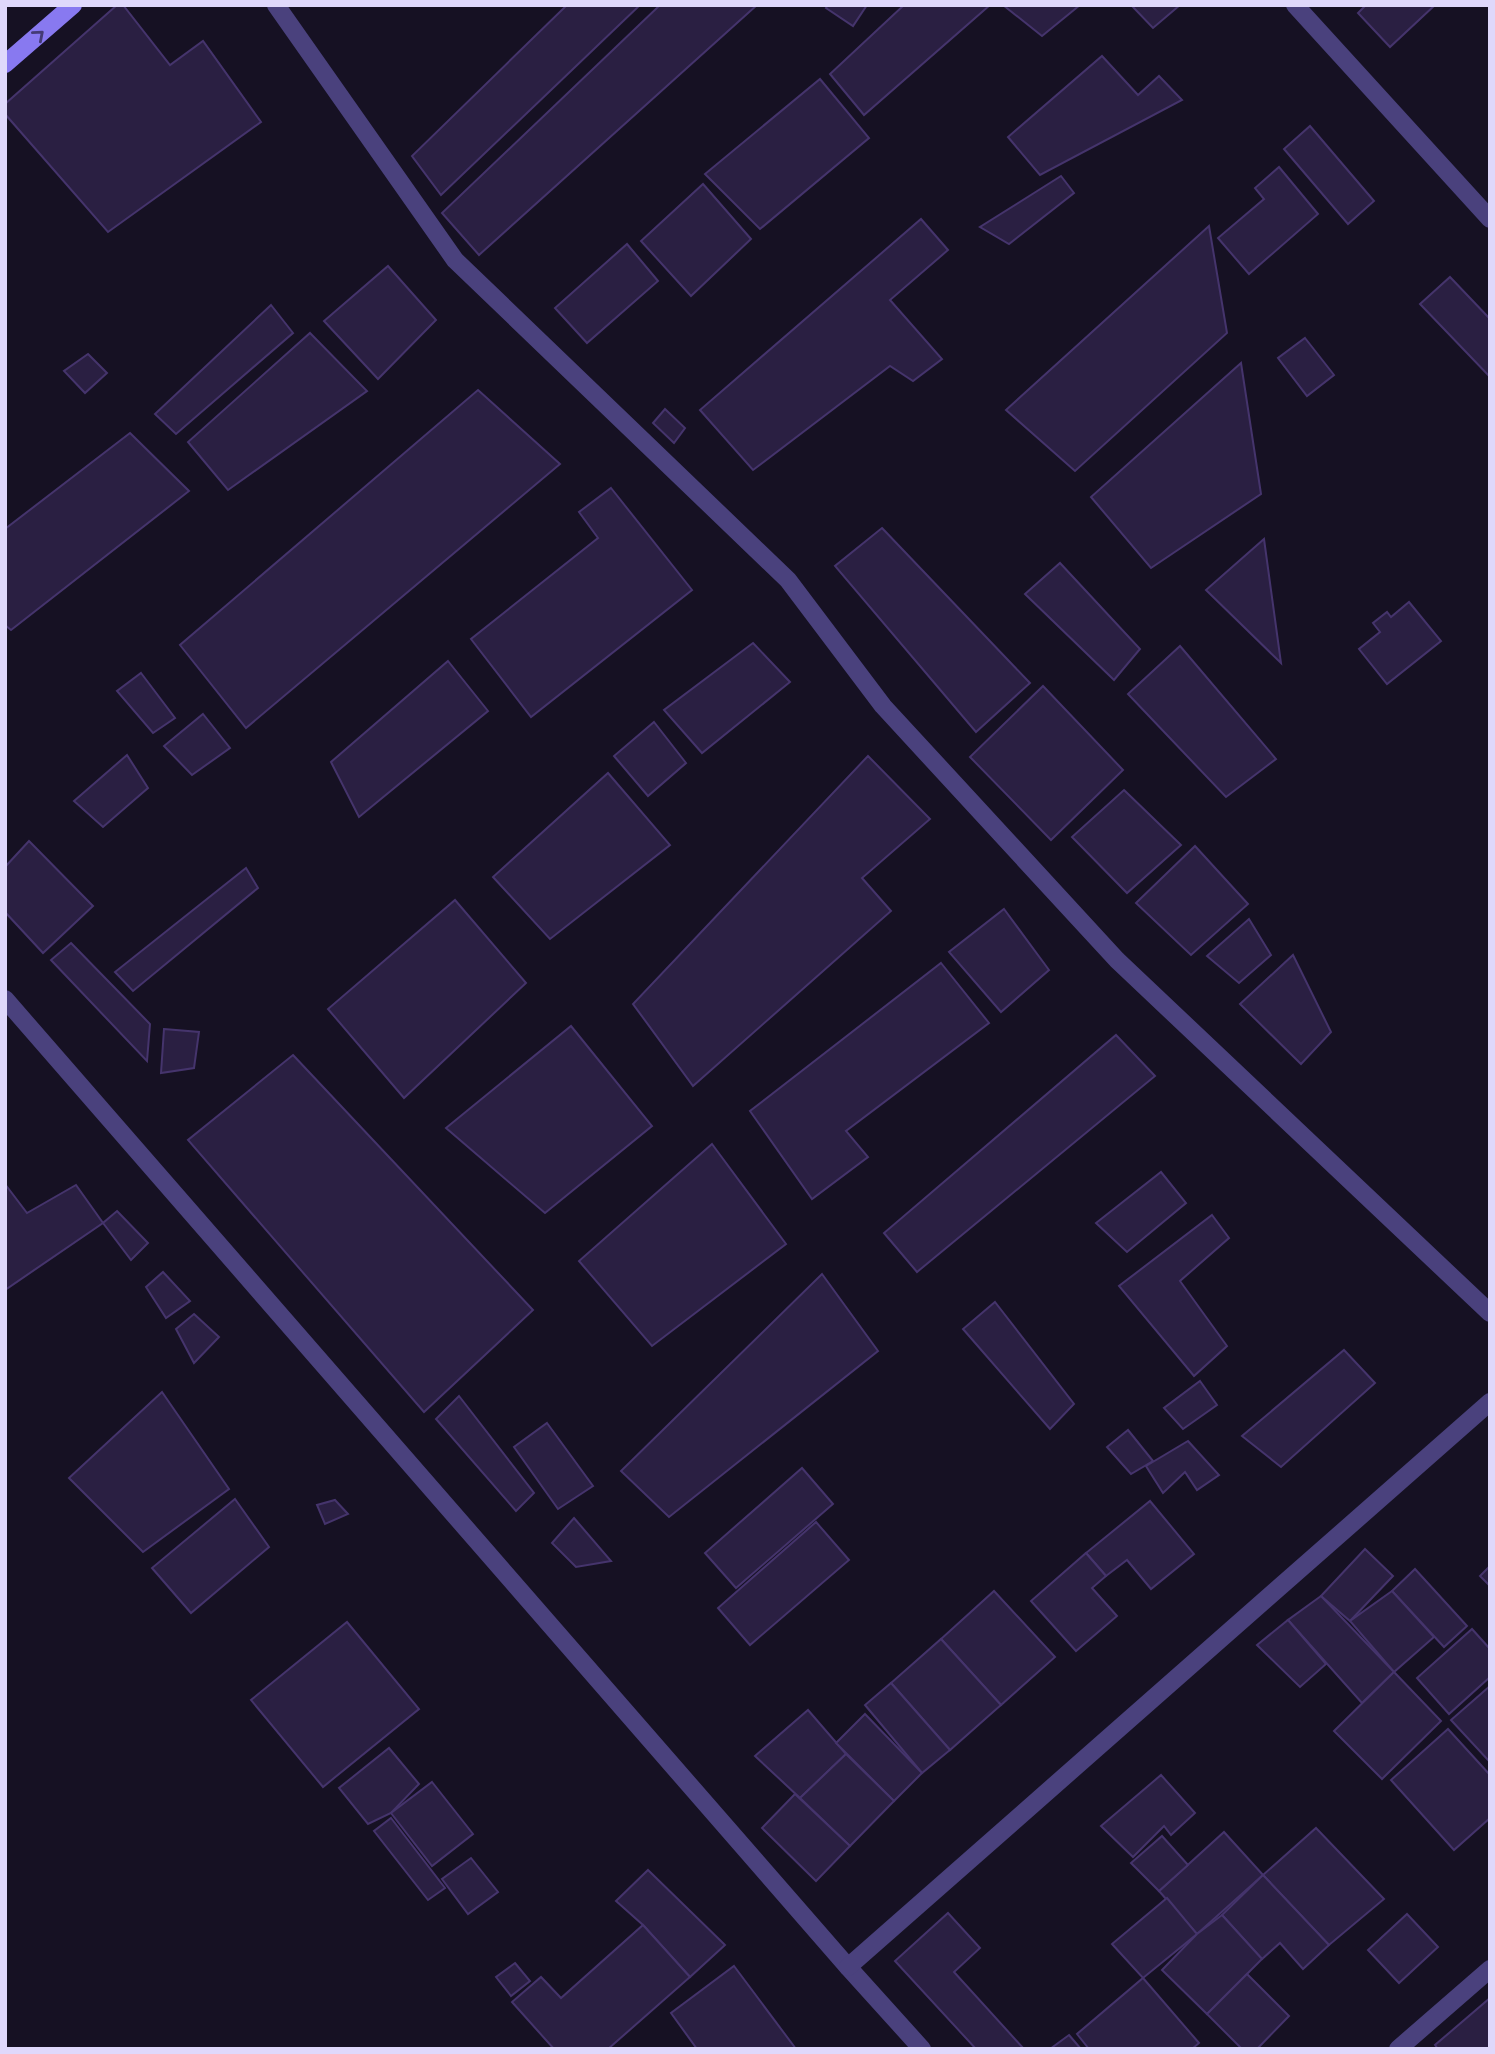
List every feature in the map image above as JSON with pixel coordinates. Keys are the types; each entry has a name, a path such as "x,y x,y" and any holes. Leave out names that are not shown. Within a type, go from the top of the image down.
{"main road":[{"path":"5,64 73,5"}],"street":[{"path":"276,5 456,260 789,580 883,706 1117,960 1490,1313"},
{"path":"1295,5 1490,219"},
{"path":"5,999 922,2049"},
{"path":"848,1967 1490,1402"},
{"path":"1398,2049 1490,1969"}],"building":[{"path":"117,5 123,5 170,65 203,41 261,122 108,232 5,114 5,104"},
{"path":"567,5 640,5 441,195 412,156"},
{"path":"660,5 757,5 479,255 442,213"},
{"path":"828,5 867,5 853,26 826,8"},
{"path":"904,5 990,5 864,115 830,74"},
{"path":"1003,5 1080,5 1042,36"},
{"path":"1131,5 1180,5 1153,28"},
{"path":"1366,5 1435,5 1390,47 1358,13"},
{"path":"1102,56 1138,95 1159,76 1182,100 1040,175 1008,137"},
{"path":"820,79 869,138 760,229 705,174"},
{"path":"1310,126 1374,201 1348,224 1284,149"},
{"path":"1279,167 1318,214 1249,274 1218,238 1264,199 1255,188"},
{"path":"1061,176 1074,193 1009,244 980,227"},
{"path":"703,184 751,239 691,296 641,241"},
{"path":"921,219 948,250 890,300 942,359 913,381 890,366 753,470 700,410"},
{"path":"1209,226 1227,333 1075,471 1006,410"},
{"path":"627,244 658,281 587,343 555,308"},
{"path":"388,266 436,320 378,379 324,321"},
{"path":"1450,277 1490,319 1490,377 1420,304"},
{"path":"271,305 293,333 176,434 155,414"},
{"path":"310,333 367,391 228,490 188,442"},
{"path":"1305,338 1334,375 1307,396 1278,358"},
{"path":"88,354 107,373 85,393 64,371"},
{"path":"1241,363 1261,494 1151,568 1091,497"},
{"path":"478,390 560,464 246,728 180,645"},
{"path":"665,409 685,428 674,443 653,423"},
{"path":"130,433 189,491 11,630 5,625 5,529"},
{"path":"611,488 692,590 531,717 471,639 598,538 579,512"},
{"path":"882,528 1030,683 976,732 835,566"},
{"path":"1264,539 1281,663 1206,590"},
{"path":"1060,563 1140,649 1114,680 1025,594"},
{"path":"1409,602 1441,641 1387,684 1359,649 1380,632 1373,623 1387,612 1391,617"},
{"path":"753,643 790,682 702,753 664,710"},
{"path":"1180,646 1276,759 1226,797 1128,694"},
{"path":"448,661 488,711 359,817 331,762"},
{"path":"141,673 175,718 153,733 117,691"},
{"path":"1043,686 1123,770 1051,840 970,757"},
{"path":"203,714 230,748 192,775 164,746"},
{"path":"654,722 686,763 648,796 614,756"},
{"path":"127,755 148,788 103,827 74,801"},
{"path":"868,756 930,819 862,878 891,911 693,1086 633,1004"},
{"path":"608,773 670,845 550,939 493,877"},
{"path":"1124,790 1181,845 1127,893 1072,837"},
{"path":"29,841 93,906 43,953 5,912 5,867"},
{"path":"1195,846 1248,904 1191,955 1136,903"},
{"path":"246,868 258,888 133,991 115,972"},
{"path":"455,900 526,983 404,1098 328,1009"},
{"path":"1004,909 1049,970 1001,1012 949,952"},
{"path":"1249,919 1271,955 1239,983 1207,956"},
{"path":"71,943 150,1024 147,1061 51,960"},
{"path":"1293,955 1331,1032 1301,1064 1240,1004"},
{"path":"941,963 989,1023 846,1131 868,1157 812,1199 750,1111"},
{"path":"571,1026 652,1126 545,1213 446,1128"},
{"path":"164,1029 199,1032 194,1068 161,1073"},
{"path":"1116,1035 1155,1076 917,1272 884,1233"},
{"path":"293,1055 533,1310 424,1412 188,1140"},
{"path":"712,1144 786,1244 652,1346 579,1261"},
{"path":"1161,1172 1186,1203 1127,1252 1096,1223"},
{"path":"5,1184 27,1213 76,1185 103,1223 5,1290"},
{"path":"117,1211 148,1243 131,1260 103,1223"},
{"path":"1212,1215 1229,1238 1180,1281 1227,1346 1194,1376 1119,1286"},
{"path":"163,1272 190,1301 166,1318 146,1287"},
{"path":"822,1274 878,1351 669,1517 621,1471"},
{"path":"995,1302 1074,1404 1050,1429 963,1329"},
{"path":"194,1314 219,1337 194,1363 176,1329"},
{"path":"1344,1350 1375,1383 1281,1467 1242,1436"},
{"path":"1200,1381 1217,1405 1183,1429 1164,1408"},
{"path":"162,1392 229,1489 143,1552 69,1478"},
{"path":"459,1396 534,1493 516,1511 436,1419"},
{"path":"547,1423 593,1486 558,1509 514,1447"},
{"path":"1128,1430 1153,1461 1131,1474 1107,1447"},
{"path":"1188,1441 1219,1475 1197,1490 1185,1472 1163,1493 1146,1466"},
{"path":"802,1468 833,1504 736,1588 705,1553"},
{"path":"235,1499 269,1547 191,1613 152,1568"},
{"path":"335,1500 348,1514 325,1524 317,1505"},
{"path":"1150,1501 1194,1554 1151,1589 1127,1560 1106,1576 1086,1553"},
{"path":"574,1518 611,1561 576,1567 552,1543"},
{"path":"816,1522 849,1560 750,1645 718,1608"},
{"path":"1365,1549 1393,1576 1350,1621 1321,1596"},
{"path":"1086,1553 1106,1576 1092,1588 1117,1616 1076,1651 1031,1601"},
{"path":"1490,1566 1490,1586 1480,1576"},
{"path":"1415,1569 1467,1626 1444,1647 1392,1591"},
{"path":"994,1591 1055,1657 1001,1705 941,1639"},
{"path":"1392,1591 1434,1637 1394,1672 1350,1621"},
{"path":"1321,1596 1394,1672 1362,1703 1288,1620"},
{"path":"1288,1620 1326,1664 1300,1687 1257,1645"},
{"path":"347,1622 419,1709 323,1787 251,1700"},
{"path":"1472,1629 1490,1649 1490,1677 1449,1714 1417,1678"},
{"path":"941,1639 1001,1705 950,1750 891,1683"},
{"path":"1394,1672 1441,1721 1382,1779 1334,1731"},
{"path":"891,1683 950,1750 922,1773 865,1705"},
{"path":"1490,1686 1490,1759 1488,1760 1451,1720"},
{"path":"808,1710 846,1754 800,1798 755,1756"},
{"path":"865,1714 922,1773 894,1801 836,1743"},
{"path":"1448,1729 1490,1775 1490,1818 1454,1850 1391,1780"},
{"path":"389,1748 419,1784 391,1813 368,1824 339,1788"},
{"path":"846,1754 894,1801 850,1846 800,1798"},
{"path":"1161,1775 1195,1813 1171,1835 1164,1826 1133,1857 1101,1826"},
{"path":"432,1782 473,1834 432,1866 391,1813"},
{"path":"795,1794 850,1846 816,1881 762,1828"},
{"path":"391,1818 445,1888 428,1900 374,1831"},
{"path":"1316,1828 1384,1899 1329,1945 1263,1875"},
{"path":"1224,1832 1263,1875 1197,1934 1159,1891"},
{"path":"1162,1836 1188,1865 1159,1891 1131,1863"},
{"path":"471,1858 498,1892 468,1914 442,1879"},
{"path":"648,1870 725,1945 690,1977 643,1925 616,1901"},
{"path":"1263,1875 1329,1945 1303,1969 1280,1943 1262,1959 1222,1915"},
{"path":"1167,1898 1197,1934 1143,1978 1112,1944"},
{"path":"948,1913 980,1948 954,1972 1024,2049 976,2049 895,1961"},
{"path":"1407,1914 1438,1947 1399,1983 1368,1950"},
{"path":"1222,1915 1262,1959 1207,2014 1162,1970 1197,1934"},
{"path":"643,1925 690,1977 608,2049 554,2049 512,2002 541,1977 561,1998"},
{"path":"515,1963 530,1981 511,1996 496,1977"},
{"path":"734,1966 796,2049 697,2049 671,2013"},
{"path":"1247,1974 1289,2016 1257,2049 1242,2049 1207,2014"},
{"path":"1143,1978 1199,2043 1192,2049 1089,2049 1077,2034"},
{"path":"1490,1998 1490,2049 1438,2049 1435,2045"},
{"path":"1069,2035 1081,2049 1050,2049"}]}
